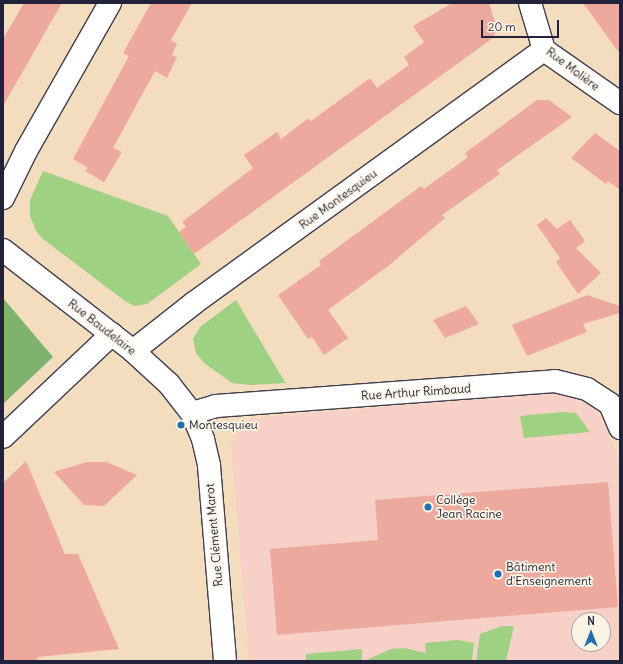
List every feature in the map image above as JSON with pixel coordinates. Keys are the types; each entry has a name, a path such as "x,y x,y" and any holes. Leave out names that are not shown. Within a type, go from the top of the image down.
{"street":[{"path":"3,198 30,144 110,3"},
{"name":"Rue Molière","path":"530,3 544,50 620,103"},
{"name":"Rue Montesquieu","path":"133,351 194,303 544,50"},
{"name":"Rue Baudelaire","path":"3,250 133,351 169,384 192,412"},
{"path":"3,437 112,334"},
{"name":"Rue Arthur Rimbaud","path":"192,412 221,406 555,381 587,389 610,404 620,428"},
{"name":"Rue Clément Marot","path":"192,412 203,439 209,466 224,661"}],"shaded area":[{"name":"Collège Jean Racine","path":"551,393 577,397 595,409 604,422 620,463 620,661 249,661 231,443 251,418"}],"green space":[{"path":"43,171 168,216 201,264 147,304 134,306 125,301 43,239 36,231 30,216 30,200"},
{"path":"3,298 53,357 3,404"},
{"path":"236,300 286,383 251,385 232,383 204,363 196,353 193,339 200,327"},
{"path":"562,412 576,413 590,432 524,438 520,416"},
{"path":"502,626 514,626 506,661 476,661 480,634"},
{"path":"458,640 474,643 472,661 364,661 391,649 404,648 426,653 425,643"},
{"path":"362,649 362,661 306,661 306,654"}],"building":[{"path":"24,3 62,3 3,106 3,39"},
{"path":"151,3 192,3 171,40 177,44 172,55 177,57 167,78 155,71 113,148 122,152 104,182 85,171 88,168 73,159 129,56 123,53"},
{"path":"452,3 489,3 497,29 493,38 194,254 179,232 186,227 182,222 253,168 244,155 277,132 281,139 309,118 311,121 370,78 377,88 409,65 404,57 424,42 413,26"},
{"path":"583,3 620,3 620,54"},
{"path":"537,100 549,100 572,117 497,170 500,174 442,215 445,218 388,266 328,310 348,338 324,355 312,337 308,339 278,295 321,265 319,261 421,186 424,189 468,157 465,153"},
{"path":"595,133 620,151 620,190 608,181 606,184 571,158"},
{"path":"546,218 557,229 570,220 585,241 576,248 601,273 578,294 556,262 560,258 537,225"},
{"path":"587,295 620,306 620,313 583,324 587,332 527,356 512,325"},
{"path":"466,306 479,324 445,338 433,320"},
{"path":"26,461 65,554 78,554 119,649 37,657 38,661 3,661 3,483"},
{"path":"87,462 106,462 137,475 104,506 84,505 54,472"},
{"name":"Bâtiment d'Enseignement","path":"608,482 618,607 277,635 270,549 378,540 375,500"}],"place":[{"name":"Montesquieu","path":"181,425"},
{"name":"Collège Jean Racine","path":"428,507"},
{"name":"Bâtiment d'Enseignement","path":"498,574"}]}
